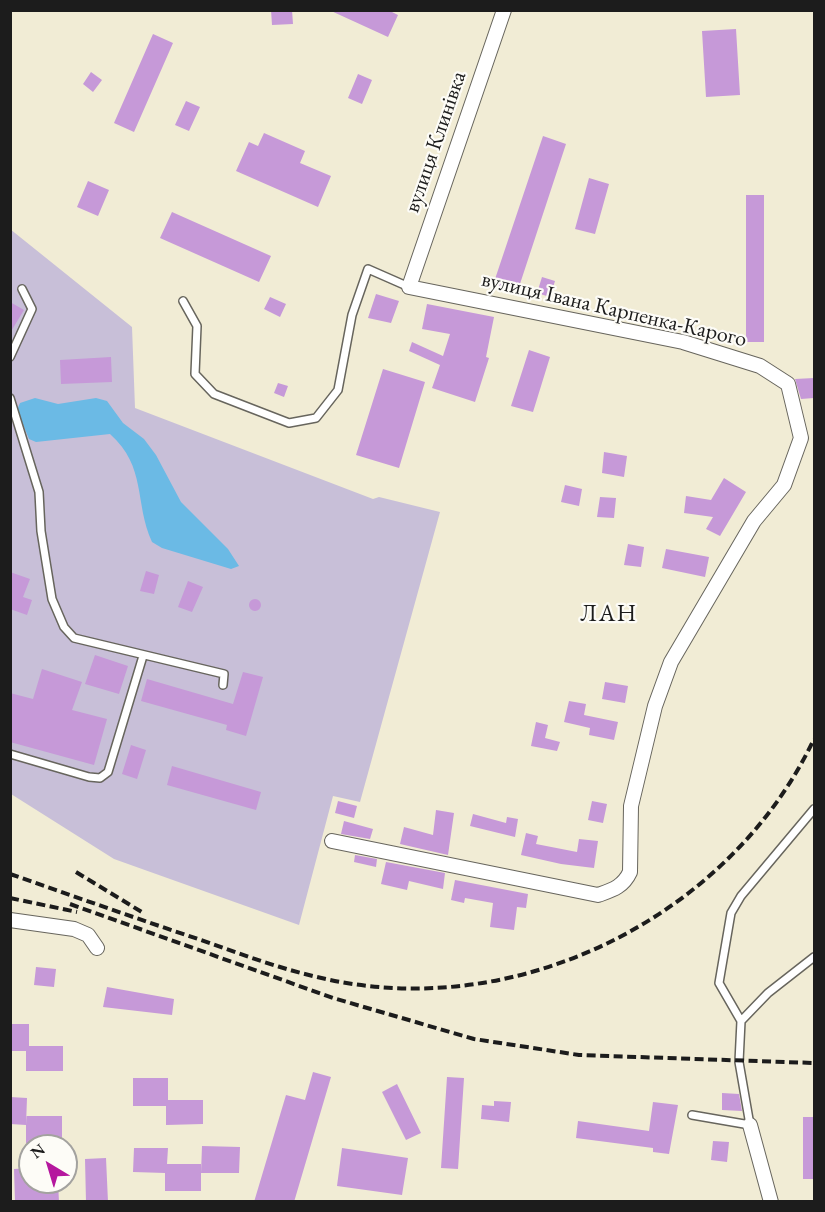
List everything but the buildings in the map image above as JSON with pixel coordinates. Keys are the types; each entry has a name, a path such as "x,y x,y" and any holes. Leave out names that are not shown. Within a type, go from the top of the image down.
{"street":[{"name":"вулиця Клинівка","path":"409,287 504,10"},
{"name":"вулиця Івана Карпенка-Карого","path":"332,841 597,895 618,888 626,881 630,872 631,807 655,706 671,662 754,521 784,484 801,438 788,384 760,366 683,342 409,287"},
{"path":"10,921 74,929 88,935 97,948"},
{"path":"750,1125 771,1202"}],"lane":[{"path":"183,301 197,326 195,374 214,394 289,423 316,418 338,390 352,315 368,269 409,287"},
{"path":"10,357 32,309 22,289"},
{"path":"10,398 21,440 39,492 41,531 52,599 64,627 74,638 224,674 223,685"},
{"path":"10,754 89,777 100,778 108,772 143,656"},
{"path":"692,1114 750,1125 739,1062 741,1021 719,983 731,913 741,896 814,809"},
{"path":"741,1021 768,993 814,957"}],"shaded area":[{"path":"10,229 132,327 135,408 373,499 379,497 440,512 360,802 333,796 299,925 114,859 11,794"}],"water":[{"path":"35,398 58,404 96,398 107,401 123,423 144,439 156,455 181,502 228,549 239,566 231,569 162,548 152,542 143,513 135,472 122,446 110,434 36,442 29,439 17,410 20,403"}],"railway":[{"path":"10,874 255,959 333,981 423,988 492,981 559,963 623,935 682,898 734,853 779,799 814,739"},
{"path":"76,872 145,914"},
{"path":"10,898 77,912"},
{"path":"70,904 333,998 474,1039 579,1055 814,1063"}],"district":[{"name":"ЛАН","path":"609,614"}]}
